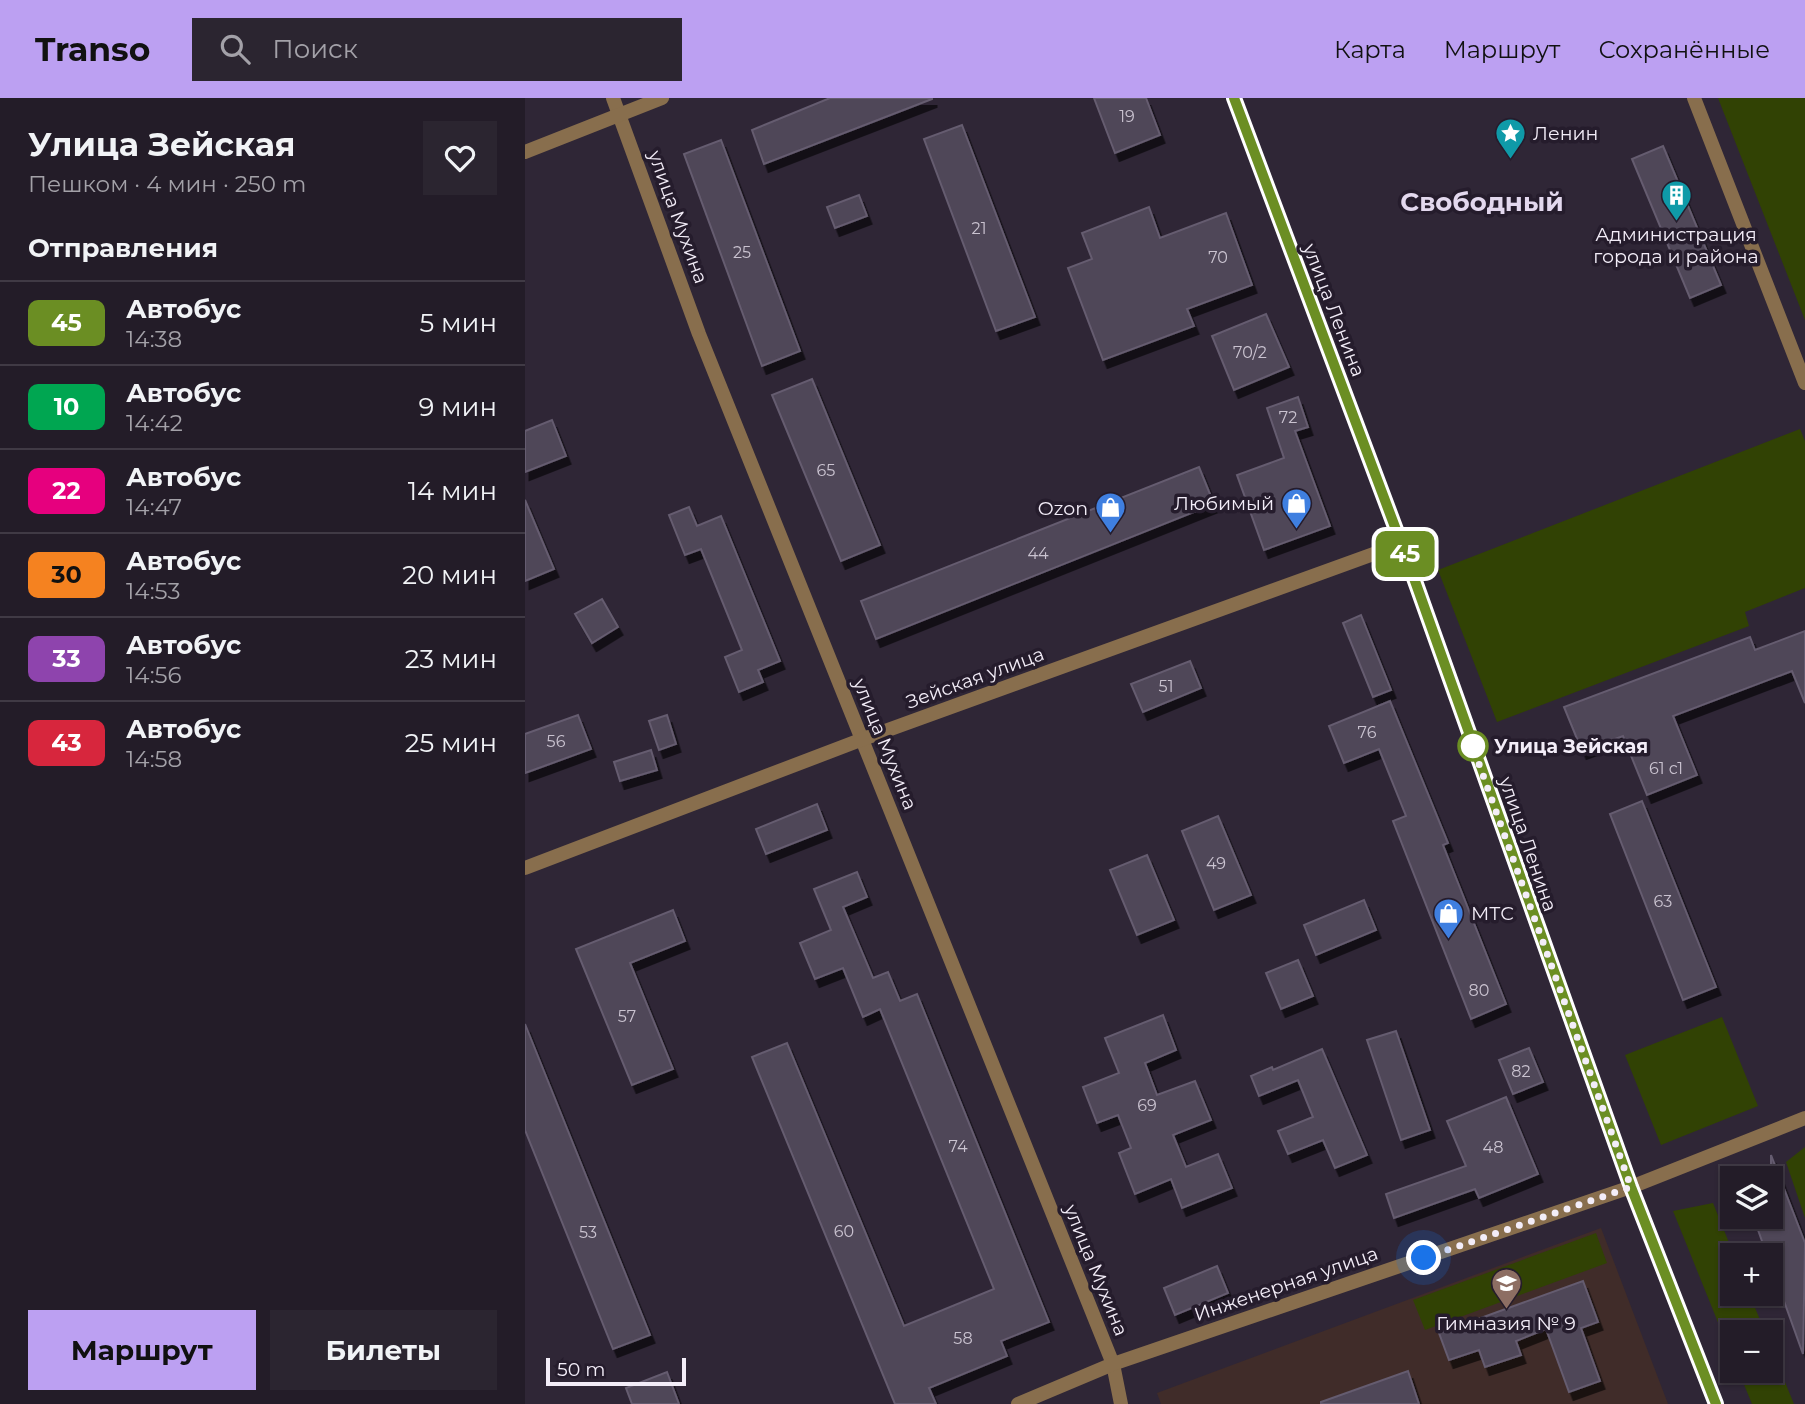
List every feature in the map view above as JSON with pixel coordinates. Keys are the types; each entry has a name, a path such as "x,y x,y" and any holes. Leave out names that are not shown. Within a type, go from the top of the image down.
{"main road":[{"name":"улица Ленина","path":"1234,98 1401,544 1631,1187 1716,1404"}],"street":[{"name":"улица Мухина","path":"613,98 699,334 1113,1364 1121,1404"},
{"path":"525,152 662,98"},
{"path":"1693,98 1805,383"},
{"name":"Зейская улица","path":"525,868 863,739 1401,544"},
{"name":"Инженерная улица","path":"1018,1404 1113,1364 1631,1187 1805,1118"}],"shaded area":[{"name":"Гимназия № 9","path":"1601,1228 1668,1404 1161,1404 1157,1393"}],"green space":[{"path":"1718,98 1805,98 1805,320"},
{"path":"1800,429 1805,441 1805,588 1745,612 1749,626 1497,722 1438,570"},
{"path":"1722,1017 1758,1106 1661,1145 1625,1055"},
{"path":"1805,1147 1805,1218 1786,1162"},
{"path":"1713,1203 1720,1220 1720,1229 1724,1229 1729,1243 1720,1243 1720,1306 1754,1306 1760,1320 1720,1320 1720,1327 1673,1211"},
{"path":"1596,1233 1607,1263 1425,1330 1413,1300"},
{"path":"1783,1377 1794,1404 1752,1404 1743,1383 1783,1383"}],"building":[{"path":"830,98 932,99 764,164 752,130"},
{"path":"1094,98 1146,98 1160,135 1115,153"},
{"path":"962,125 1035,317 996,331 924,139"},
{"path":"721,140 800,351 762,366 684,154"},
{"name":"Администрация города и района","path":"1663,146 1721,285 1690,298 1632,159"},
{"path":"859,195 867,216 835,228 827,207"},
{"path":"1149,207 1160,238 1226,213 1252,285 1187,309 1194,326 1103,360 1068,268 1092,259 1082,233"},
{"path":"1266,314 1289,367 1234,390 1212,336"},
{"path":"812,379 880,545 841,561 772,395"},
{"path":"1298,397 1308,427 1295,431 1330,526 1264,550 1237,475 1284,458 1267,408"},
{"path":"552,420 566,456 525,472 525,431"},
{"path":"1199,467 1214,504 876,639 861,601"},
{"path":"525,500 554,569 525,581"},
{"path":"689,507 697,526 721,516 780,661 758,670 763,682 739,692 725,657 742,650 701,549 685,555 669,515"},
{"path":"602,599 618,627 592,643 575,614"},
{"path":"1361,615 1391,690 1373,697 1343,623"},
{"path":"1805,631 1805,703 1792,671 1673,716 1697,775 1647,795 1623,736 1582,751 1564,707 1750,637 1755,650"},
{"path":"1190,661 1201,688 1143,712 1131,684"},
{"path":"1390,701 1448,843 1443,845 1506,1004 1471,1019 1393,821 1406,816 1379,749 1344,763 1329,726"},
{"path":"578,715 591,749 525,773 525,734"},
{"path":"667,715 676,744 659,750 649,721"},
{"path":"651,750 657,770 620,781 614,762"},
{"path":"1642,801 1716,987 1683,1000 1610,814"},
{"path":"817,804 827,830 766,854 756,829"},
{"path":"1218,816 1251,895 1214,910 1182,831"},
{"path":"1147,855 1174,920 1137,935 1110,870"},
{"path":"857,872 867,897 843,907 873,978 888,972 900,1001 917,994 1049,1322 1001,1341 1007,1356 929,1388 936,1404 895,1404 752,1057 787,1043 904,1326 994,1289 880,1009 863,1017 843,968 815,979 800,943 831,930 814,889"},
{"path":"1364,900 1376,930 1316,955 1304,925"},
{"path":"673,910 685,941 630,963 673,1069 632,1085 576,949"},
{"path":"1298,960 1313,996 1281,1009 1266,973"},
{"path":"1163,1015 1176,1050 1145,1063 1157,1095 1195,1081 1211,1120 1173,1135 1186,1167 1218,1154 1232,1188 1182,1208 1171,1179 1135,1194 1119,1153 1131,1148 1118,1115 1097,1123 1083,1087 1119,1073 1105,1038"},
{"path":"525,1024 650,1335 613,1349 525,1130"},
{"path":"1396,1031 1430,1130 1401,1140 1367,1040"},
{"path":"1529,1048 1543,1082 1513,1094 1499,1060"},
{"path":"1322,1049 1367,1155 1335,1168 1323,1140 1288,1154 1278,1131 1313,1117 1298,1080 1259,1096 1251,1076 1272,1067 1273,1070"},
{"path":"1506,1097 1538,1174 1479,1198 1475,1189 1394,1218 1386,1194 1466,1166 1447,1121"},
{"path":"1783,1186 1805,1243 1803,1354 1783,1298 1783,1243 1763,1243 1758,1229 1783,1229"},
{"path":"1217,1266 1228,1293 1175,1315 1164,1288"},
{"path":"1583,1281 1598,1322 1581,1328 1600,1381 1569,1392 1546,1329 1516,1341 1521,1355 1485,1367 1479,1350 1449,1360 1439,1333"},
{"path":"1408,1371 1419,1404 1321,1404 1321,1402"},
{"path":"667,1372 679,1404 632,1404 626,1388"}],"bus line":[{"name":"45","path":"1234,98 1410,567 1631,1187 1716,1404"}],"place":[{"name":"Ленин","path":"1510,160"},
{"name":"Администрация города и района","path":"1676,222"},
{"name":"Любимый","path":"1297,530"},
{"name":"Ozon","path":"1111,535"},
{"name":"Улица Зейская","path":"1473,746"},
{"name":"МТС","path":"1448,940"},
{"name":"Гимназия № 9","path":"1506,1311"}],"district":[{"name":"Свободный","path":"1482,202"}],"route":[{"path":"1424,1258 1631,1187 1470,739 1473,746"}]}
